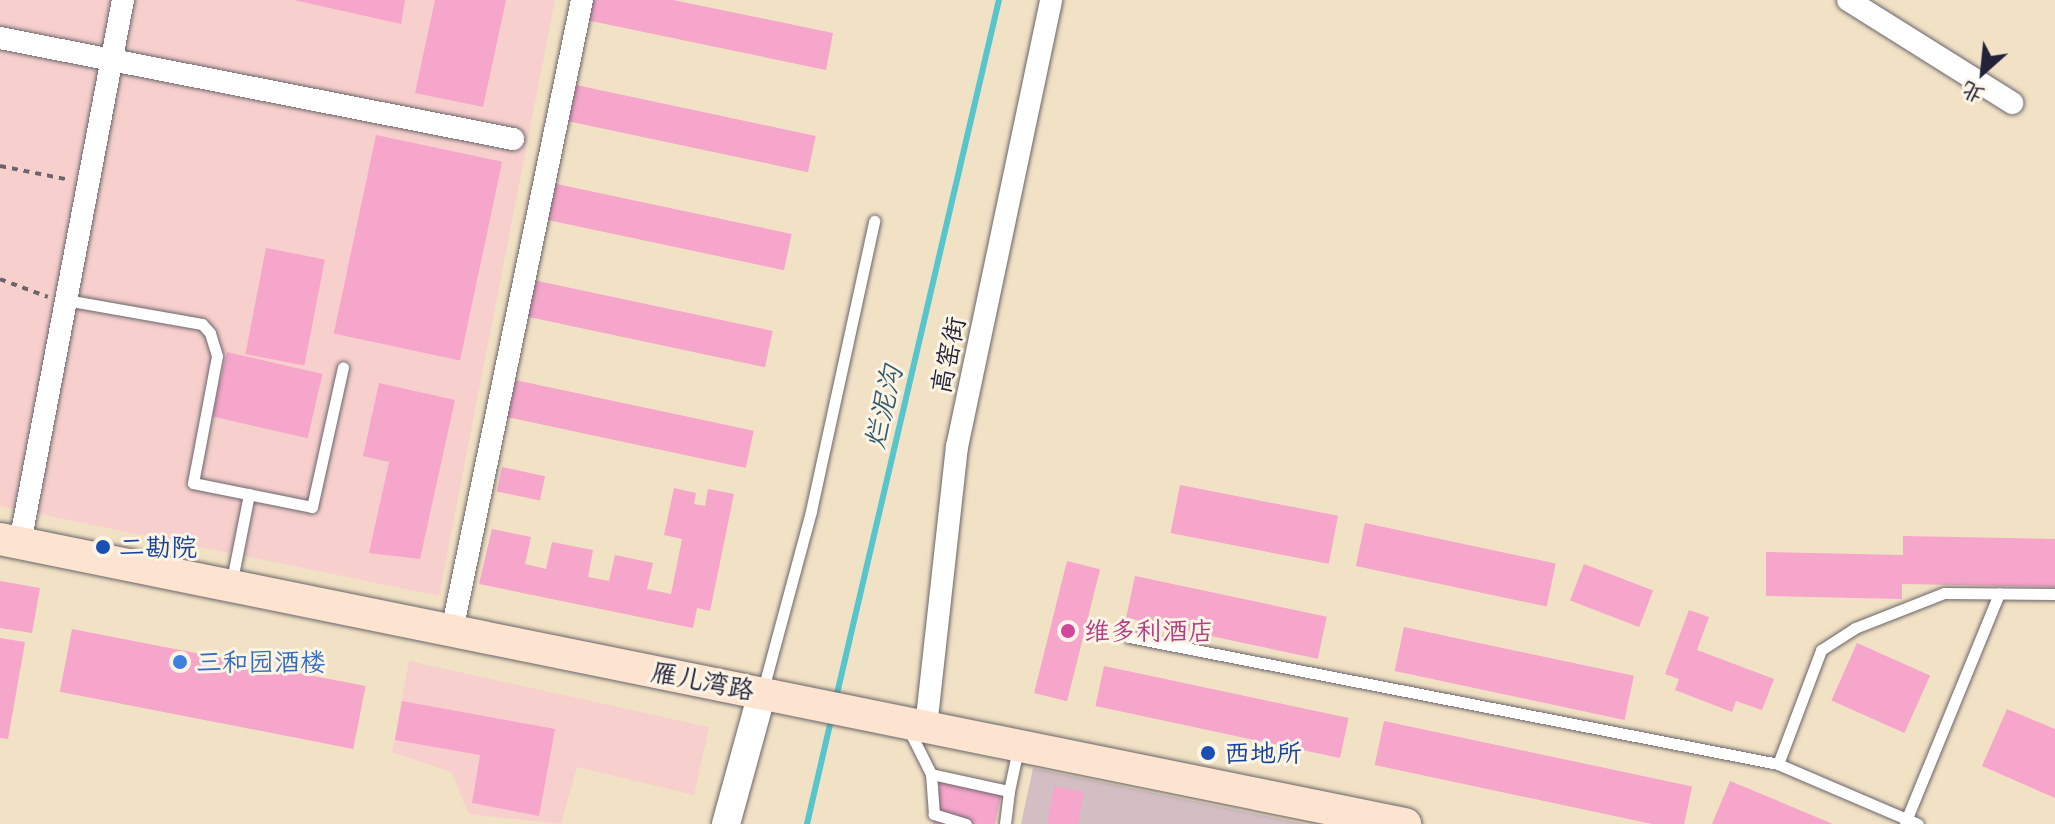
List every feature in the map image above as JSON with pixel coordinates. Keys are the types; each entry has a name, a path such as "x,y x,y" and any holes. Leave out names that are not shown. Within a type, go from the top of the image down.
{"main road":[{"name":"雁儿湾路","path":"10,541 1405,824"}],"street":[{"path":"10,541 66,300 123,0"},
{"path":"452,631 582,0"},
{"name":"高窑街","path":"901,722 1051,0"},
{"path":"1848,0 2012,103"},
{"path":"0,38 513,139"},
{"path":"726,824 771,695"}],"lane":[{"path":"771,695 874,221"},
{"path":"66,300 202,324 210,333 217,356 193,483 312,507 343,367"},
{"path":"231,586 249,494"},
{"path":"1778,764 1821,650 1855,628 1944,593 2055,594"},
{"path":"1129,637 1778,764 1910,823 1999,594"},
{"path":"901,722 931,774 934,814 966,824"},
{"path":"1005,824 1019,746"},
{"path":"931,774 1009,791"}],"path":[{"path":"0,166 88,184"},
{"path":"0,279 66,300"}],"shaded area":[{"path":"0,0 555,0 439,596 0,506"},
{"path":"409,661 709,727 694,795 577,767 561,824 469,814 451,772 392,752"},
{"path":"1033,768 1305,824 1021,824"}],"building":[{"path":"294,0 405,0 401,24"},
{"path":"435,0 506,0 483,107 415,93"},
{"path":"590,0 673,0 833,33 826,70 586,20"},
{"path":"576,85 816,136 808,172 568,121"},
{"path":"376,135 502,162 460,360 334,334"},
{"path":"552,183 792,234 784,270 544,219"},
{"path":"266,248 325,259 304,365 245,354"},
{"path":"533,280 773,331 765,367 525,316"},
{"path":"227,352 322,374 308,438 212,416"},
{"path":"515,380 754,431 746,468 507,417"},
{"path":"379,383 455,400 420,559 369,553 389,462 363,456"},
{"path":"502,467 545,476 540,501 497,491"},
{"path":"1180,485 1338,516 1329,564 1171,533"},
{"path":"674,488 696,493 694,504 705,506 708,489 734,494 710,611 697,608 693,628 479,584 492,529 531,537 525,564 546,569 552,542 593,550 588,577 609,581 615,555 653,563 647,589 671,594 682,539 664,535"},
{"path":"1365,523 1556,564 1547,607 1356,566"},
{"path":"1903,536 2055,539 2055,587 1902,584 1902,599 1766,596 1766,552 1903,555"},
{"name":"维多利酒店","path":"1067,561 1100,569 1067,701 1034,693"},
{"path":"1584,564 1653,591 1639,627 1570,600"},
{"path":"1135,576 1327,617 1318,659 1126,618"},
{"path":"0,581 40,588 32,633 0,628"},
{"path":"1689,610 1709,617 1697,650 1774,679 1762,710 1736,701 1732,712 1675,690 1679,679 1665,674"},
{"path":"1404,627 1634,676 1625,720 1395,671"},
{"path":"72,629 366,686 353,749 60,692"},
{"path":"0,638 25,642 8,739 0,738"},
{"path":"1857,643 1930,676 1904,733 1831,701"},
{"path":"1104,666 1349,718 1340,758 1095,706"},
{"path":"402,701 555,729 539,816 472,803 480,755 395,740"},
{"path":"2007,709 2055,729 2055,798 1982,766"},
{"path":"1384,721 1692,786 1684,824 1652,824 1375,765"},
{"path":"942,773 1003,784 995,824 933,824"},
{"path":"1730,781 1833,824 1712,824"},
{"path":"1054,786 1084,792 1078,824 1047,824"}],"waterway":[{"name":"烂泥沟","path":"836,698 999,0"},
{"name":"烂泥沟","path":"807,824 832,716"}],"place":[{"name":"二勘院","path":"103,547"},
{"name":"维多利酒店","path":"1068,631"},
{"name":"三和园酒楼","path":"180,662"},
{"name":"西地所","path":"1208,753"}]}
